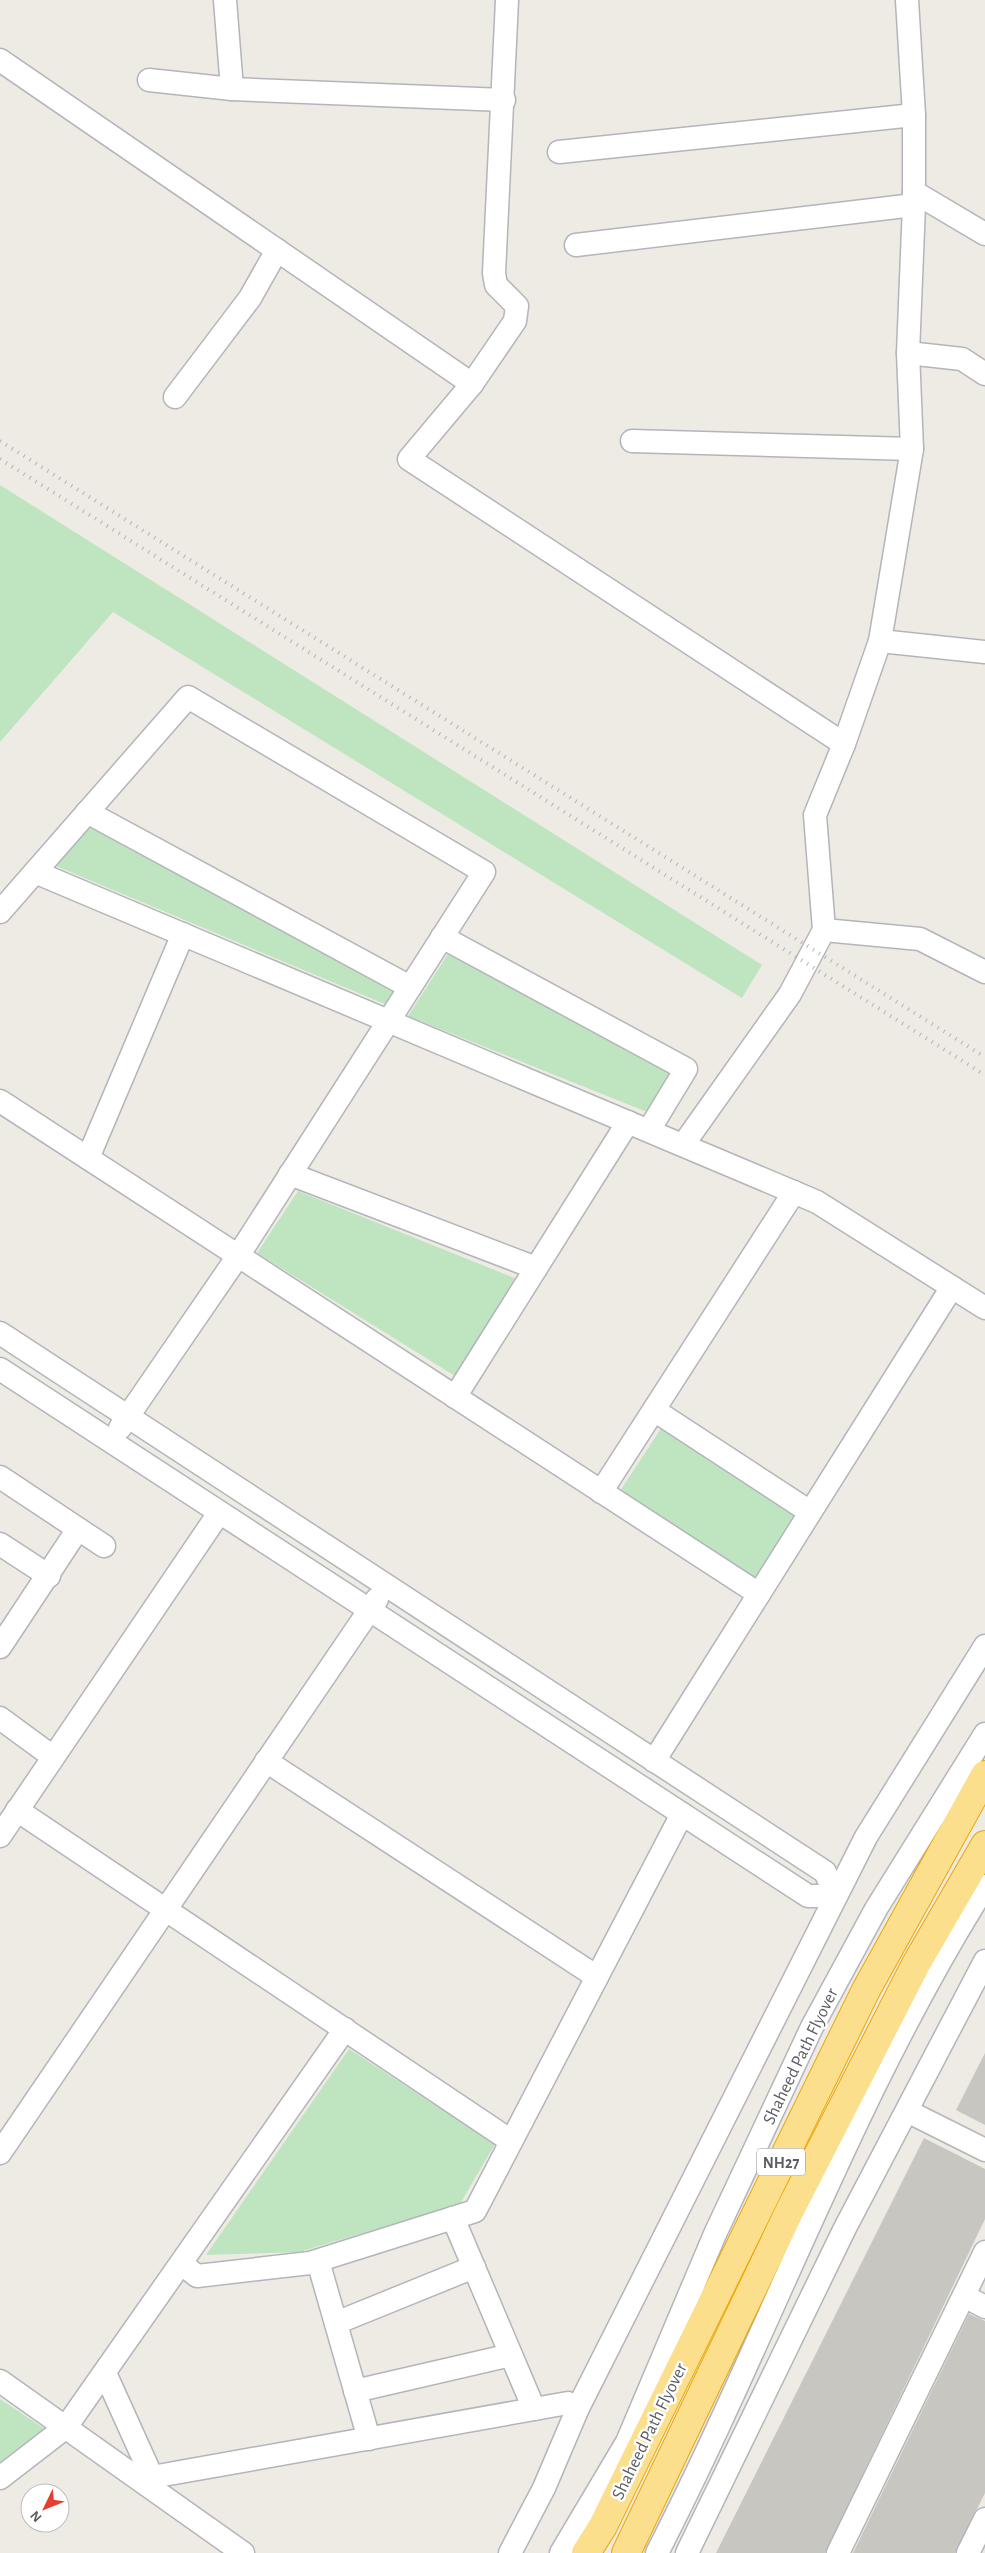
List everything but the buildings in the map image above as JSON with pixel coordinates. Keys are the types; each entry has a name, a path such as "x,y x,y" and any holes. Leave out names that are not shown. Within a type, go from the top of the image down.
{"highway":[{"name":"Shaheed Path Flyover","path":"586,2553 603,2526 866,1990 985,1775"},
{"name":"Shaheed Path Flyover","path":"626,2553 790,2210 916,1964 985,1845"}],"street":[{"path":"225,0 232,89"},
{"path":"507,0 504,100 494,273 496,285 517,306 515,321 472,384 409,459 844,744"},
{"path":"683,1145 790,994 824,930 815,815 844,744 880,641 912,448 908,353 914,199 914,115 907,0"},
{"path":"0,60 472,384"},
{"path":"149,80 232,89 504,100"},
{"path":"559,152 914,115"},
{"path":"576,245 914,199 985,234"},
{"path":"175,397 250,298 277,250"},
{"path":"908,353 962,359 985,374"},
{"path":"632,440 912,448"},
{"path":"880,641 985,652"},
{"path":"0,912 188,697 484,872 238,1256 110,1442"},
{"path":"88,812 410,987"},
{"path":"35,872 817,1202 985,1308"},
{"path":"824,930 920,939 985,972"},
{"path":"88,1158 183,934"},
{"path":"442,937 686,1069 649,1130"},
{"path":"0,1101 759,1594"},
{"path":"455,1397 628,1122"},
{"path":"290,1174 536,1268"},
{"path":"601,1492 794,1192"},
{"path":"654,1761 952,1287"},
{"path":"0,1333 825,1872 836,1896"},
{"path":"0,1369 808,1896 836,1896"},
{"path":"654,1410 810,1512"},
{"path":"0,1477 104,1546"},
{"path":"0,1836 219,1513"},
{"path":"0,1647 49,1576 78,1529"},
{"path":"0,1544 49,1576"},
{"path":"0,2153 386,1586"},
{"path":"510,2553 544,2488 578,2408 866,1837 985,1646"},
{"path":"0,1718 54,1757"},
{"name":"Shaheed Path Flyover","path":"561,2553 626,2442 715,2234 812,2027 876,1909 985,1734"},
{"path":"266,1760 597,1977"},
{"path":"18,1810 511,2141"},
{"path":"182,2264 197,2276 318,2261 475,2211 682,1814"},
{"path":"658,2553 732,2397 856,2126 933,1973 985,1886"},
{"path":"687,2553 841,2237 906,2111 983,1969"},
{"path":"0,2478 66,2427 182,2264 345,2028"},
{"path":"906,2111 985,2150"},
{"path":"454,2218 534,2409"},
{"path":"838,2553 985,2252"},
{"path":"318,2261 369,2439"},
{"path":"336,2323 474,2267"},
{"path":"964,2296 985,2307"},
{"path":"355,2391 512,2355"},
{"path":"105,2373 150,2481"},
{"path":"0,2381 66,2427 150,2481 229,2549"},
{"path":"150,2481 568,2403 578,2408"},
{"path":"968,2553 985,2518"}],"green space":[{"path":"0,485 762,965 742,998 113,612 0,742"},
{"path":"87,826 396,991 387,1005 56,866"},
{"path":"448,954 672,1073 647,1112 408,1016"},
{"path":"298,1191 517,1279 455,1376 257,1253"},
{"path":"662,1427 796,1514 754,1579 620,1491"},
{"path":"349,2049 495,2144 460,2204 299,2252 206,2255"},
{"path":"0,2399 48,2431 0,2466"}],"railway":[{"path":"0,441 985,1057"},
{"path":"0,459 985,1075"}]}
